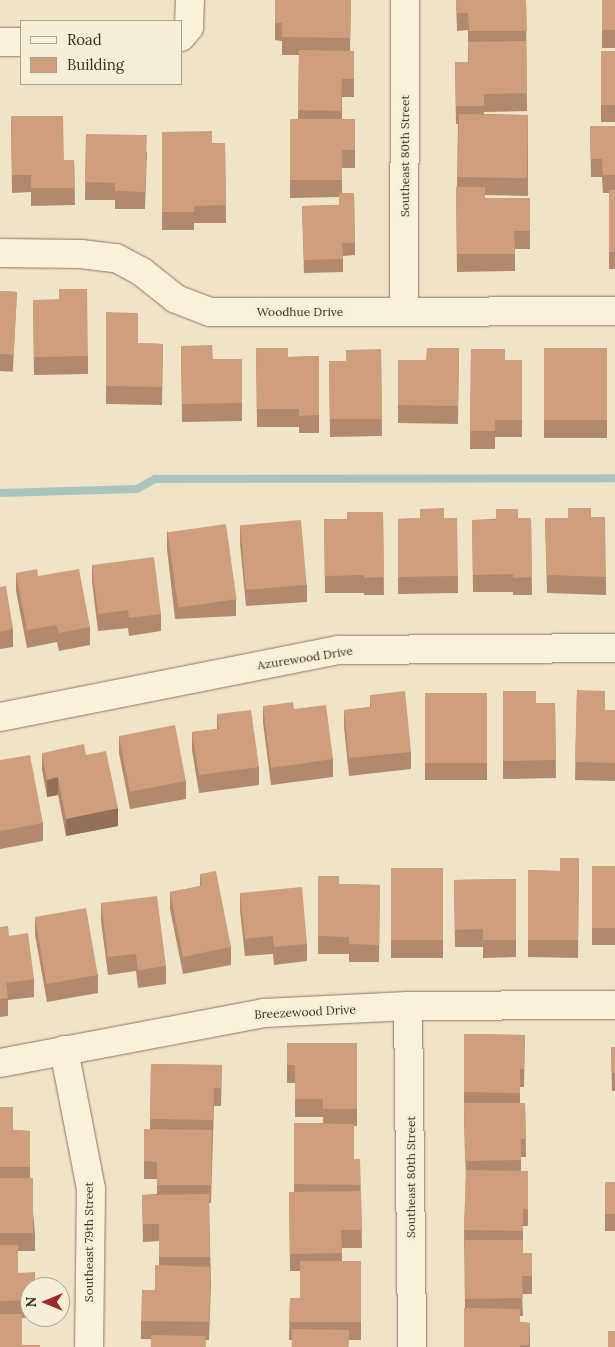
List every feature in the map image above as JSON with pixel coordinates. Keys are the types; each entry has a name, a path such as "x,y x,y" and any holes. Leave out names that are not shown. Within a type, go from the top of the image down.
{"street":[{"path":"182,36 189,27 190,0"},
{"name":"Southeast 80th Street","path":"404,312 406,0"},
{"path":"0,42 20,42"},
{"name":"Woodhue Drive","path":"0,253 81,254 116,258 142,272 176,299 210,312 615,311"},
{"name":"Azurewood Drive","path":"0,717 338,650 615,648"},
{"name":"Breezewood Drive","path":"0,1063 264,1013 408,1006 615,1004"},
{"name":"Southeast 80th Street","path":"408,1006 412,1347"},
{"name":"Southeast 79th Street","path":"64,1050 91,1188 89,1347"}],"building":[{"path":"275,0 351,0 350,38 282,37 282,23 275,23"},
{"path":"456,0 526,0 527,31 469,31 468,13 457,13"},
{"path":"602,0 615,0 615,30 602,30"},
{"path":"526,41 527,93 484,94 484,106 456,106 455,62 469,62 468,42"},
{"path":"299,50 354,51 354,79 342,79 341,111 298,110"},
{"path":"601,51 615,51 615,105 601,105"},
{"path":"459,114 528,115 527,178 458,177"},
{"path":"11,116 63,116 64,160 74,160 75,188 31,188 31,175 12,175"},
{"path":"290,119 355,119 355,150 342,150 342,180 290,180"},
{"path":"590,126 615,126 615,175 603,175 602,159 591,159"},
{"path":"212,131 212,143 225,143 226,205 194,206 194,212 162,212 162,132"},
{"path":"86,134 147,135 145,192 115,191 115,183 85,182"},
{"path":"456,187 485,187 485,198 530,198 530,231 514,231 515,254 457,254"},
{"path":"609,190 615,190 615,252 609,252"},
{"path":"339,193 354,193 355,243 342,243 343,259 304,260 302,206 339,205"},
{"path":"59,289 87,289 88,356 34,357 33,300 59,299"},
{"path":"0,291 17,292 14,355 0,354"},
{"path":"106,312 138,313 138,343 163,344 162,387 106,386"},
{"path":"212,345 213,359 242,359 242,403 182,404 181,346"},
{"path":"256,348 288,348 288,357 319,356 319,415 299,416 299,409 257,409"},
{"path":"427,348 459,348 458,406 398,405 398,360 426,360"},
{"path":"544,348 607,348 607,420 544,420"},
{"path":"381,349 382,419 330,419 329,361 346,361 346,350"},
{"path":"471,349 505,349 505,360 522,360 522,420 495,420 495,431 470,431"},
{"path":"444,508 444,518 457,518 458,576 398,577 398,519 420,518 420,509"},
{"path":"568,508 591,508 591,517 605,517 606,577 547,575 545,518 568,518"},
{"path":"496,509 518,509 518,518 531,518 532,577 513,578 513,574 473,575 472,520 496,520"},
{"path":"347,512 383,512 384,577 364,578 364,575 325,576 324,519 347,519"},
{"path":"301,520 307,585 246,590 240,525"},
{"path":"226,524 237,599 178,607 168,532"},
{"path":"154,557 161,614 129,618 128,610 98,614 92,565"},
{"path":"37,569 38,576 79,569 90,627 59,633 57,625 27,630 16,573"},
{"path":"6,586 13,629 0,632 0,587"},
{"path":"577,690 605,691 605,710 615,710 615,763 575,762"},
{"path":"405,691 411,752 349,758 344,710 371,707 370,695"},
{"path":"503,691 536,691 536,703 555,703 556,760 503,761"},
{"path":"425,693 487,693 487,763 425,763"},
{"path":"293,702 294,709 326,705 333,759 271,768 263,706"},
{"path":"251,710 259,767 199,775 192,732 219,729 217,714"},
{"path":"175,725 186,781 130,792 119,736"},
{"path":"84,744 86,755 106,751 118,808 66,819 58,777 47,780 42,753"},
{"path":"30,755 43,823 0,831 0,760"},
{"path":"560,858 579,858 578,940 528,940 528,870 560,871"},
{"path":"592,866 615,866 615,928 592,928"},
{"path":"391,868 443,868 443,940 391,940"},
{"path":"216,871 231,947 183,957 170,892 202,886 200,874"},
{"path":"318,876 339,876 339,884 380,885 379,945 349,944 349,937 318,936"},
{"path":"516,879 516,940 483,940 483,929 455,930 454,880"},
{"path":"302,887 307,944 274,947 273,936 245,939 240,893"},
{"path":"157,896 166,966 138,970 136,954 108,957 101,903"},
{"path":"86,908 98,975 47,984 35,917"},
{"path":"8,926 9,936 28,933 34,979 6,983 8,998 0,999 0,927"},
{"path":"464,1034 525,1035 524,1069 520,1069 520,1093 464,1092"},
{"path":"287,1043 357,1043 357,1109 323,1109 323,1099 295,1099 295,1065 287,1065"},
{"path":"611,1047 615,1047 615,1073 612,1073"},
{"path":"151,1064 222,1065 221,1088 214,1088 213,1120 150,1119"},
{"path":"464,1103 525,1103 526,1139 521,1139 521,1160 465,1161"},
{"path":"0,1107 13,1107 13,1130 30,1131 30,1167 0,1167"},
{"path":"294,1123 354,1124 354,1159 360,1159 360,1185 294,1184"},
{"path":"144,1129 212,1130 211,1185 157,1185 157,1162 144,1161"},
{"path":"466,1170 528,1171 528,1209 523,1209 523,1231 464,1230"},
{"path":"0,1178 33,1178 33,1233 0,1233"},
{"path":"605,1182 615,1182 615,1214 605,1214"},
{"path":"361,1191 362,1230 341,1230 342,1253 290,1254 289,1192"},
{"path":"209,1194 210,1257 159,1257 159,1224 143,1224 142,1195"},
{"path":"465,1240 523,1240 523,1253 532,1253 532,1276 522,1276 523,1298 465,1299"},
{"path":"0,1245 18,1245 18,1273 35,1272 35,1277 20,1277 20,1300 0,1301"},
{"path":"300,1261 361,1261 361,1322 289,1322 290,1298 300,1298"},
{"path":"155,1265 211,1267 209,1322 141,1321 142,1290 155,1290"},
{"path":"464,1308 520,1309 520,1322 530,1323 529,1345 520,1345 520,1347 464,1347"},
{"path":"0,1314 20,1314 22,1345 40,1345 40,1347 0,1347"},
{"path":"292,1329 349,1330 349,1347 292,1347"},
{"path":"608,1331 615,1331 615,1347 608,1347"},
{"path":"151,1335 206,1336 206,1347 151,1347"}],"waterway":[{"path":"0,493 137,489 155,479 615,478"}]}
